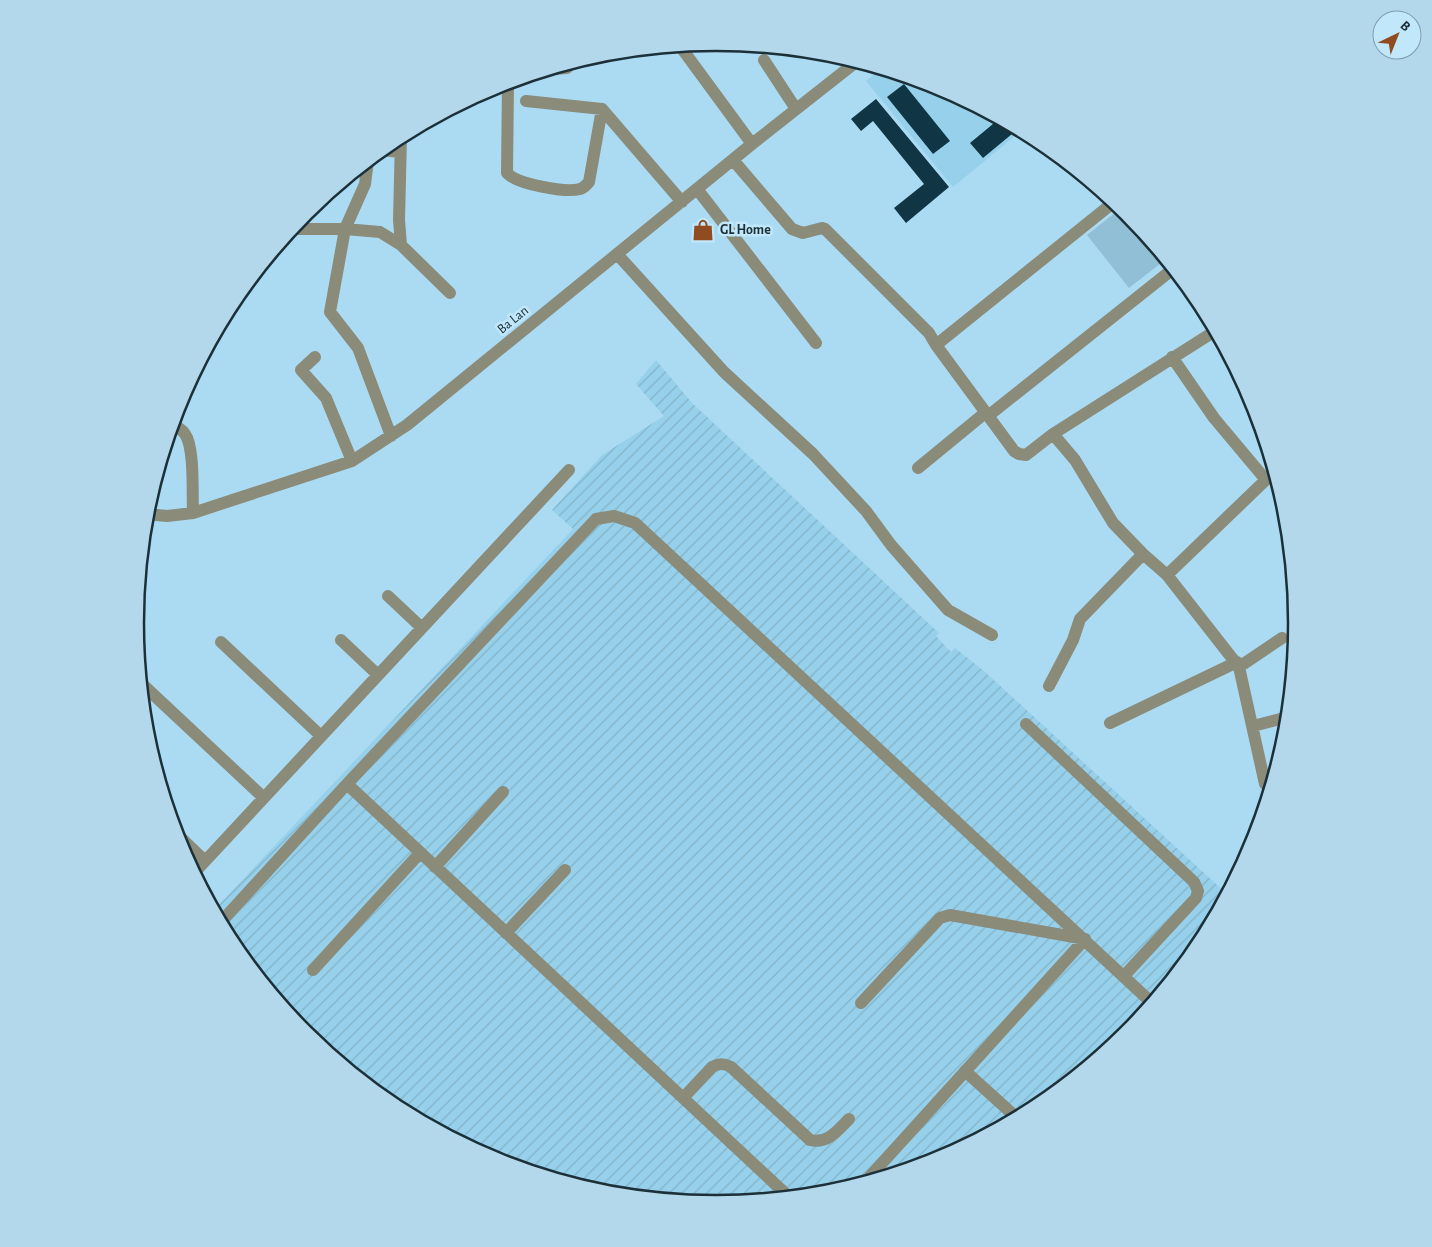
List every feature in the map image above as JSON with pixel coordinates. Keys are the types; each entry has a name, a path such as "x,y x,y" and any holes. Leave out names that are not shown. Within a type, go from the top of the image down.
{"street":[{"path":"684,52 752,144"},
{"path":"764,60 796,109"},
{"name":"Ba Lan","path":"155,515 167,516 193,513 352,461 391,436 408,425 752,144 849,67"},
{"path":"508,91 508,173 511,177 518,180 552,189 574,190 584,188 588,182 602,108"},
{"path":"526,101 602,108 682,202"},
{"path":"400,147 399,220 401,245"},
{"path":"394,151 400,152"},
{"path":"733,160 794,230 803,233 822,228 825,229 929,333 986,415 1014,451 1019,454 1026,455 1053,434 1210,334"},
{"path":"367,171 366,184 345,229 330,312 358,348 391,436"},
{"path":"697,189 816,343"},
{"path":"936,345 1108,207"},
{"path":"302,229 345,229 380,232 401,245 450,293"},
{"path":"617,254 724,372 813,454 866,511 891,545 948,610 992,635"},
{"path":"918,468 1168,273"},
{"path":"315,357 301,370 326,398 352,461"},
{"path":"1172,357 1214,418 1269,475"},
{"path":"179,428 186,434 191,452 193,513"},
{"path":"1053,434 1075,460 1113,523 1143,554 1167,575 1238,664 1265,784"},
{"path":"199,867 569,470"},
{"path":"1167,575 1269,477"},
{"path":"225,918 347,784 596,519 614,516 635,523 1148,999"},
{"path":"1049,686 1073,640 1080,619 1143,554"},
{"path":"388,596 422,628"},
{"path":"1110,723 1238,664 1282,638"},
{"path":"340,640 378,675"},
{"path":"221,642 321,736"},
{"path":"148,690 264,798"},
{"path":"1253,726 1280,719"},
{"path":"1026,724 1194,882 1198,892 1196,898 1124,976"},
{"path":"347,784 783,1192"},
{"path":"435,867 503,792"},
{"path":"188,844 205,860"},
{"path":"313,970 420,853"},
{"path":"506,933 565,870"},
{"path":"861,1004 940,918 950,915 1085,939"},
{"path":"873,1173 1085,939"},
{"path":"683,1098 712,1067 717,1064 725,1064 810,1140 824,1141 831,1137 849,1119"},
{"path":"965,1071 1012,1113"}],"shaded area":[{"path":"874,74 900,82 969,110 1015,136 953,187 866,81"},
{"path":"1115,213 1160,264 1129,288 1087,235"},
{"path":"656,360 692,403 939,633 936,636 951,652 955,648 984,671 1222,890 1212,910 1170,972 1121,1028 1093,1054 1034,1099 1002,1119 969,1137 900,1165 828,1185 791,1191 753,1195 679,1195 604,1185 532,1165 497,1152 463,1137 430,1119 398,1099 339,1054 311,1028 262,972 218,906 573,529 552,510 602,455 664,416 636,384"}],"building":[{"path":"904,84 950,141 933,154 887,97"},
{"path":"876,99 949,187 906,223 894,208 924,184 873,121 861,131 851,119"},
{"path":"994,123 1012,134 983,158 970,143"}],"place":[{"name":"GL Home","path":"703,230"}]}
